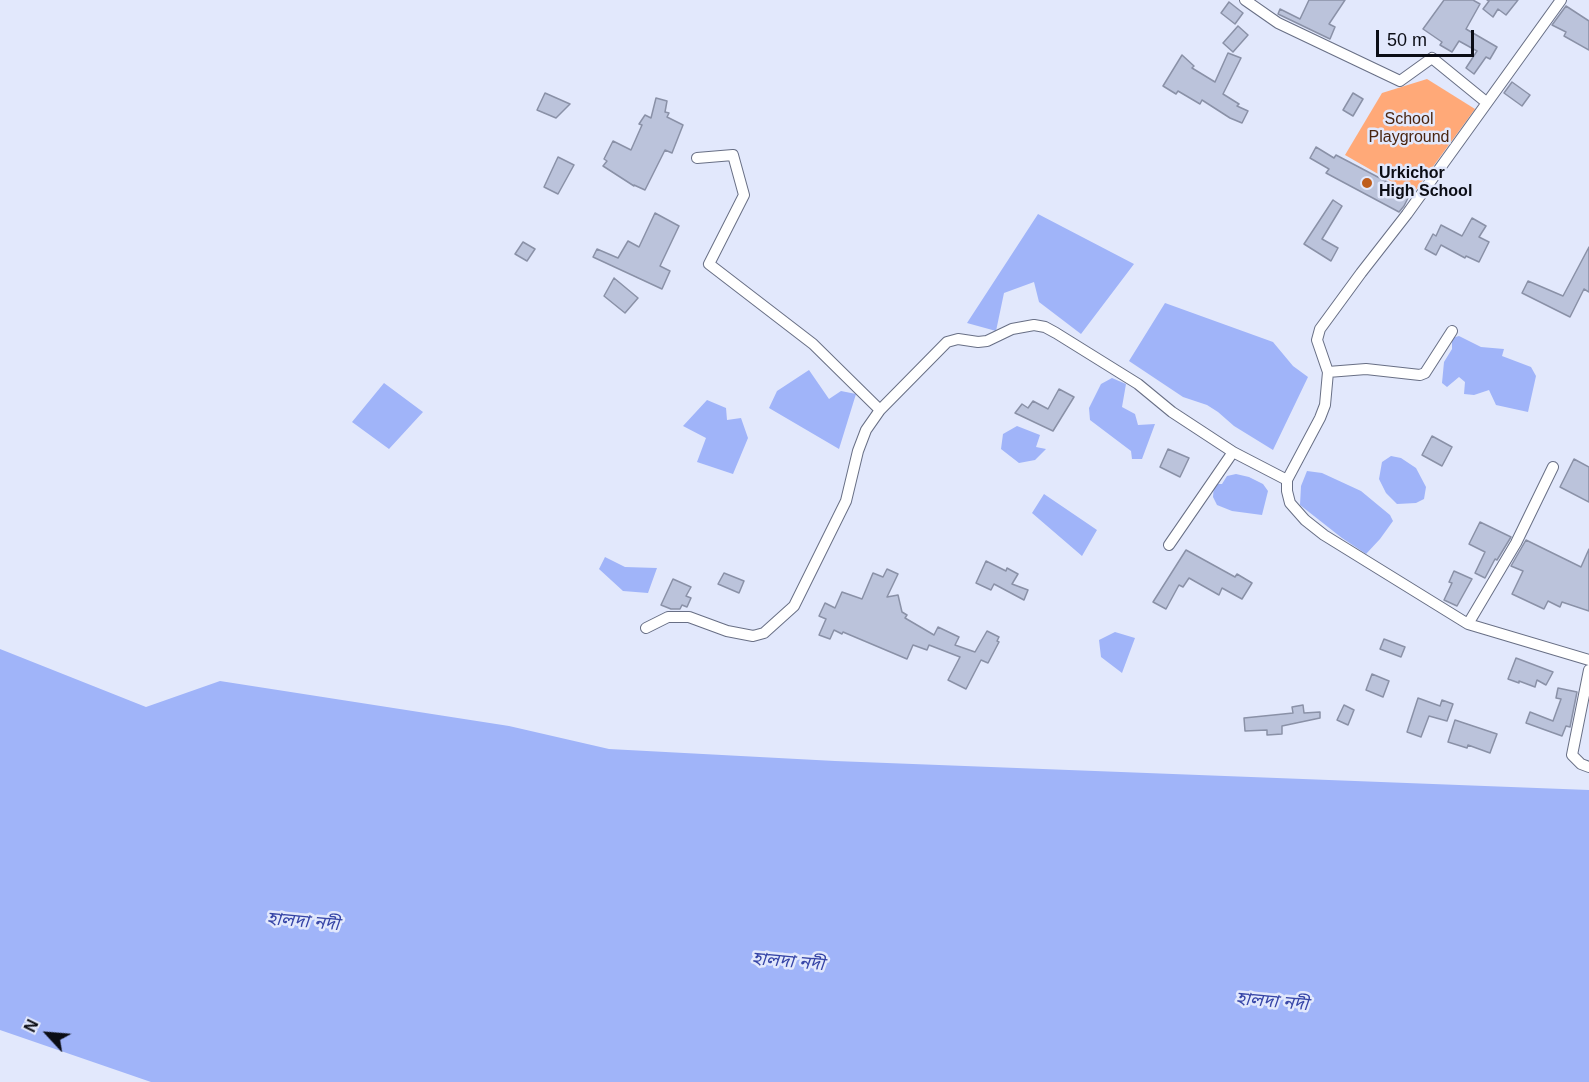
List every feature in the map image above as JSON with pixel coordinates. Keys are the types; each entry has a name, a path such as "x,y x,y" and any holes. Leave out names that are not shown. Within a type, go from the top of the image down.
{"street":[{"path":"1245,0 1278,23 1401,81 1432,58 1486,102"},
{"path":"1561,0 1407,214 1320,329 1317,340 1328,372 1328,386 1320,417 1287,480 1287,491 1290,503 1305,520 1468,624 1589,660"},
{"path":"697,158 733,155 744,195 708,264 813,344 879,410"},
{"path":"646,628 668,617 689,617 727,631 753,636 764,633 794,606 846,501 858,451 866,430 879,410 947,342 958,339 987,341 1012,329 1034,325 1045,327 1138,384 1172,412 1233,452 1287,480"},
{"path":"1328,372 1366,369 1420,375 1425,373 1452,331"},
{"path":"1169,545 1233,452"},
{"path":"1468,624 1516,543 1553,467"},
{"path":"1589,670 1572,755 1581,764 1589,767"}],"green space":[{"name":"School Playground","path":"1427,79 1475,109 1413,194 1345,155 1382,93"}],"water":[{"path":"1038,214 1134,264 1081,334 1039,302 1034,282 1004,293 996,331 967,323"},
{"path":"1165,303 1273,342 1293,366 1308,377 1273,450 1234,426 1207,405 1183,397 1129,361"},
{"path":"1459,336 1481,347 1504,349 1502,356 1531,367 1536,376 1528,412 1496,405 1489,390 1474,395 1464,394 1465,382 1459,377 1447,387 1442,383 1444,362 1452,349 1452,338"},
{"path":"809,370 829,399 841,391 856,394 839,449 769,408 777,391"},
{"path":"1112,378 1126,384 1122,407 1135,414 1138,425 1155,424 1142,459 1132,459 1131,451 1090,420 1089,408 1101,384"},
{"path":"384,383 423,412 389,449 352,422"},
{"path":"707,400 726,408 727,420 741,418 748,438 733,474 697,462 706,438 683,426"},
{"path":"1017,426 1040,435 1036,447 1046,449 1035,460 1019,463 1001,449 1003,434"},
{"path":"1391,456 1401,458 1416,468 1426,487 1424,499 1416,503 1397,504 1386,493 1379,479 1382,462"},
{"path":"1307,471 1322,473 1361,491 1390,515 1393,521 1366,554 1300,505 1301,486"},
{"path":"1236,474 1263,484 1268,491 1262,515 1232,511 1217,505 1213,497 1214,484 1222,484 1227,476"},
{"path":"1044,494 1097,530 1082,556 1032,513"},
{"path":"605,557 625,567 657,568 648,593 623,591 599,569"},
{"path":"1115,632 1135,638 1122,673 1101,657 1099,640"},
{"name":"হালদা নদী","path":"0,649 146,707 220,681 509,726 609,749 835,761 1589,790 1589,1082 151,1082 0,1030"}],"building":[{"path":"1309,0 1345,0 1329,24 1335,27 1330,39 1278,14 1280,9 1300,19"},
{"path":"1444,0 1473,0 1480,4 1466,29 1497,47 1490,59 1486,57 1474,74 1466,68 1477,51 1459,41 1452,52 1440,45 1442,42 1423,29"},
{"path":"1487,0 1518,0 1506,15 1498,9 1493,17 1483,9 1489,1"},
{"path":"1229,2 1243,13 1235,24 1221,13"},
{"path":"1566,6 1589,21 1589,50 1564,36 1566,32 1552,25"},
{"path":"1238,26 1248,35 1233,52 1223,43"},
{"path":"1228,53 1241,58 1223,94 1239,104 1237,106 1248,111 1242,123 1202,100 1200,104 1178,91 1176,94 1163,86 1182,55 1194,66 1192,68 1215,82"},
{"path":"1512,82 1530,95 1522,106 1504,93"},
{"path":"545,93 570,104 556,118 537,110"},
{"path":"1353,93 1363,99 1353,116 1343,110"},
{"path":"656,98 667,101 665,112 669,113 667,117 683,125 672,153 665,150 645,190 634,186 603,166 607,161 604,159 613,141 631,150 642,125 639,124 645,115 651,118"},
{"path":"1316,147 1410,194 1404,206 1399,212 1326,173 1329,169 1310,158"},
{"path":"558,157 574,165 558,194 544,187"},
{"path":"1333,200 1342,206 1322,239 1338,248 1331,261 1304,244"},
{"path":"655,213 679,226 660,266 670,271 662,289 593,257 597,249 618,258 628,241 639,247"},
{"path":"1472,218 1486,226 1479,237 1489,242 1479,262 1466,256 1465,258 1441,245 1436,255 1425,249 1433,234 1436,236 1441,225 1462,236"},
{"path":"523,242 535,249 527,261 515,254"},
{"path":"1589,247 1589,292 1584,289 1570,317 1522,293 1528,281 1563,296"},
{"path":"614,278 638,298 625,313 604,296"},
{"path":"1059,389 1074,397 1053,431 1015,413 1022,404 1028,408 1033,401 1048,409"},
{"path":"1432,436 1452,447 1442,466 1422,455"},
{"path":"1168,449 1189,458 1180,477 1160,467"},
{"path":"1574,459 1589,467 1589,502 1560,487"},
{"path":"1480,522 1511,537 1485,578 1475,573 1485,552 1469,544"},
{"path":"1526,540 1581,567 1589,549 1589,611 1562,602 1560,607 1548,601 1544,609 1512,594 1523,571 1511,566"},
{"path":"1186,550 1235,577 1237,574 1252,583 1242,599 1222,588 1219,595 1189,578 1183,587 1179,585 1166,609 1153,602"},
{"path":"986,561 1018,574 1012,584 1028,590 1024,600 994,584 991,590 976,583"},
{"path":"887,569 898,574 887,597 898,595 902,612 907,615 905,618 934,635 938,627 959,637 955,645 975,652 987,631 999,637 997,641 999,642 988,663 981,660 966,689 948,680 960,657 929,645 927,650 913,645 907,659 843,632 842,634 834,630 830,639 819,635 826,619 819,616 825,603 835,608 842,592 862,599 873,573 883,577"},
{"path":"1454,571 1472,579 1457,606 1444,600 1452,583 1449,582"},
{"path":"724,573 744,581 739,593 718,584"},
{"path":"673,579 691,587 686,596 691,598 687,607 682,605 680,609 671,609 661,605"},
{"path":"1384,639 1405,647 1401,657 1380,649"},
{"path":"1516,658 1553,672 1546,685 1537,680 1535,687 1508,679"},
{"path":"1372,674 1389,681 1383,697 1366,690"},
{"path":"1558,688 1577,692 1570,727 1566,726 1562,736 1526,723 1530,712 1553,721 1561,699 1556,698"},
{"path":"1418,698 1440,706 1442,700 1453,704 1447,721 1429,716 1421,737 1407,732"},
{"path":"1303,705 1304,713 1320,712 1320,718 1282,726 1282,734 1267,735 1267,730 1245,731 1244,718 1293,713 1292,707"},
{"path":"1344,705 1354,710 1348,725 1337,720"},
{"path":"1455,720 1497,734 1490,753 1468,745 1467,748 1448,742"}],"place":[{"name":"Urkichor High School","path":"1367,183"}]}
